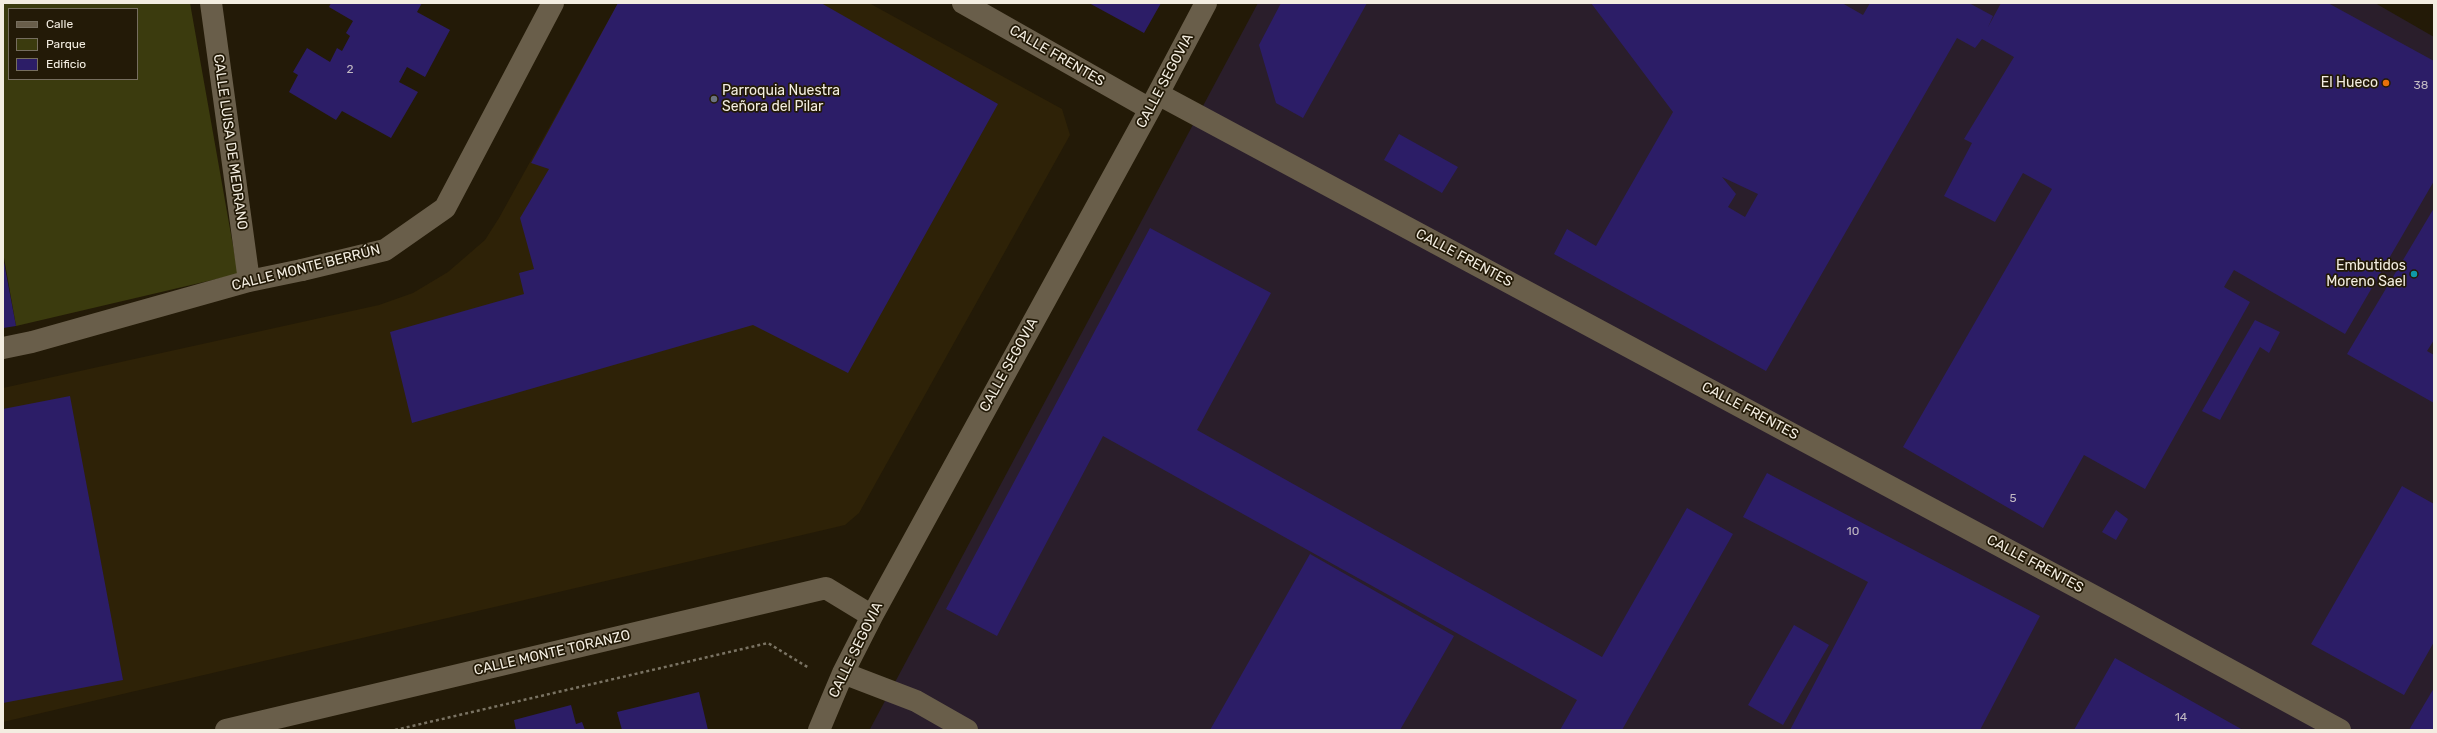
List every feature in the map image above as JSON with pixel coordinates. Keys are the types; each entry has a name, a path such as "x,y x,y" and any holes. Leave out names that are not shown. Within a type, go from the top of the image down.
{"street":[{"name":"CALLE LUISA DE MEDRANO","path":"212,3 249,281"},
{"name":"CALLE MONTE BERRÚN","path":"3,348 32,342 249,281 385,250 445,208 553,3"},
{"name":"CALLE FRENTES","path":"963,3 2130,614 2340,730"},
{"name":"CALLE SEGOVIA","path":"819,730 843,673 872,616 1154,102 1206,3"},
{"name":"CALLE MONTE TORANZO","path":"226,730 826,588 872,616"},
{"path":"843,673 916,701 967,730"}],"path":[{"path":"395,730 768,643 811,669"}],"shaded area":[{"path":"618,3 869,3 1062,109 1070,135 859,513 845,525 3,722 3,388 379,305 413,293 448,272 485,240 499,218"},
{"path":"1258,3 2375,3 2434,37 2434,730 870,729"}],"green space":[{"path":"3,3 190,3 238,274 16,326 3,252"}],"building":[{"path":"331,3 422,3 417,12 450,30 425,77 407,67 399,82 418,92 391,138 342,111 336,120 289,92 298,75 293,72 307,48 330,62 337,48 342,51 350,36 346,33 353,21 329,7"},
{"path":"618,3 821,3 998,104 848,373 753,325 412,423 390,332 524,294 519,273 534,269 520,218 549,169 531,163"},
{"path":"1089,3 1161,3 1144,33"},
{"path":"1281,3 1367,3 1303,118 1276,103 1259,45"},
{"path":"1591,3 1842,3 1863,15 1870,3 1969,3 1993,16 1988,27 2001,3 2328,3 2434,61 2434,181 2345,334 2234,270 2224,287 2250,302 2145,489 2084,455 2043,528 1903,447 2052,189 2023,173 1995,222 1944,196 1972,143 1964,139 2014,57 1982,39 1975,48 1957,38 1766,371 1554,254 1567,229 1596,246 1673,112","holes":["1722,177 1758,194 1745,217 1728,207 1736,194"]},
{"path":"1399,134 1458,167 1442,193 1384,160"},
{"name":"Embutidos Moreno Sael","path":"2434,208 2434,340 2427,351 2434,355 2434,403 2347,354"},
{"path":"1150,228 1271,293 1197,430 1602,657 1687,508 1733,534 1622,730 1560,730 1577,700 1103,436 997,636 946,609"},
{"path":"3,257 16,326 3,328"},
{"path":"2255,320 2280,332 2269,353 2260,347 2220,420 2202,411"},
{"path":"70,396 123,680 3,703 3,409"},
{"path":"1767,473 2040,616 1980,730 1790,730 1868,582 1743,517"},
{"path":"2402,486 2434,504 2434,642 2404,695 2311,644"},
{"path":"2116,510 2128,519 2116,540 2102,532"},
{"path":"1310,554 1454,636 1400,730 1210,730"},
{"path":"1794,625 1829,645 1783,725 1748,705"},
{"path":"2115,658 2243,730 2074,730"},
{"path":"2434,688 2434,730 2409,730"},
{"path":"699,692 708,730 622,730 617,712"},
{"path":"571,705 576,724 582,722 585,730 516,730 514,720"}],"place":[{"name":"El Hueco","path":"2386,83"},
{"name":"Parroquia Nuestra Señora del Pilar","path":"714,99"},
{"name":"Embutidos Moreno Sael","path":"2414,274"}]}
